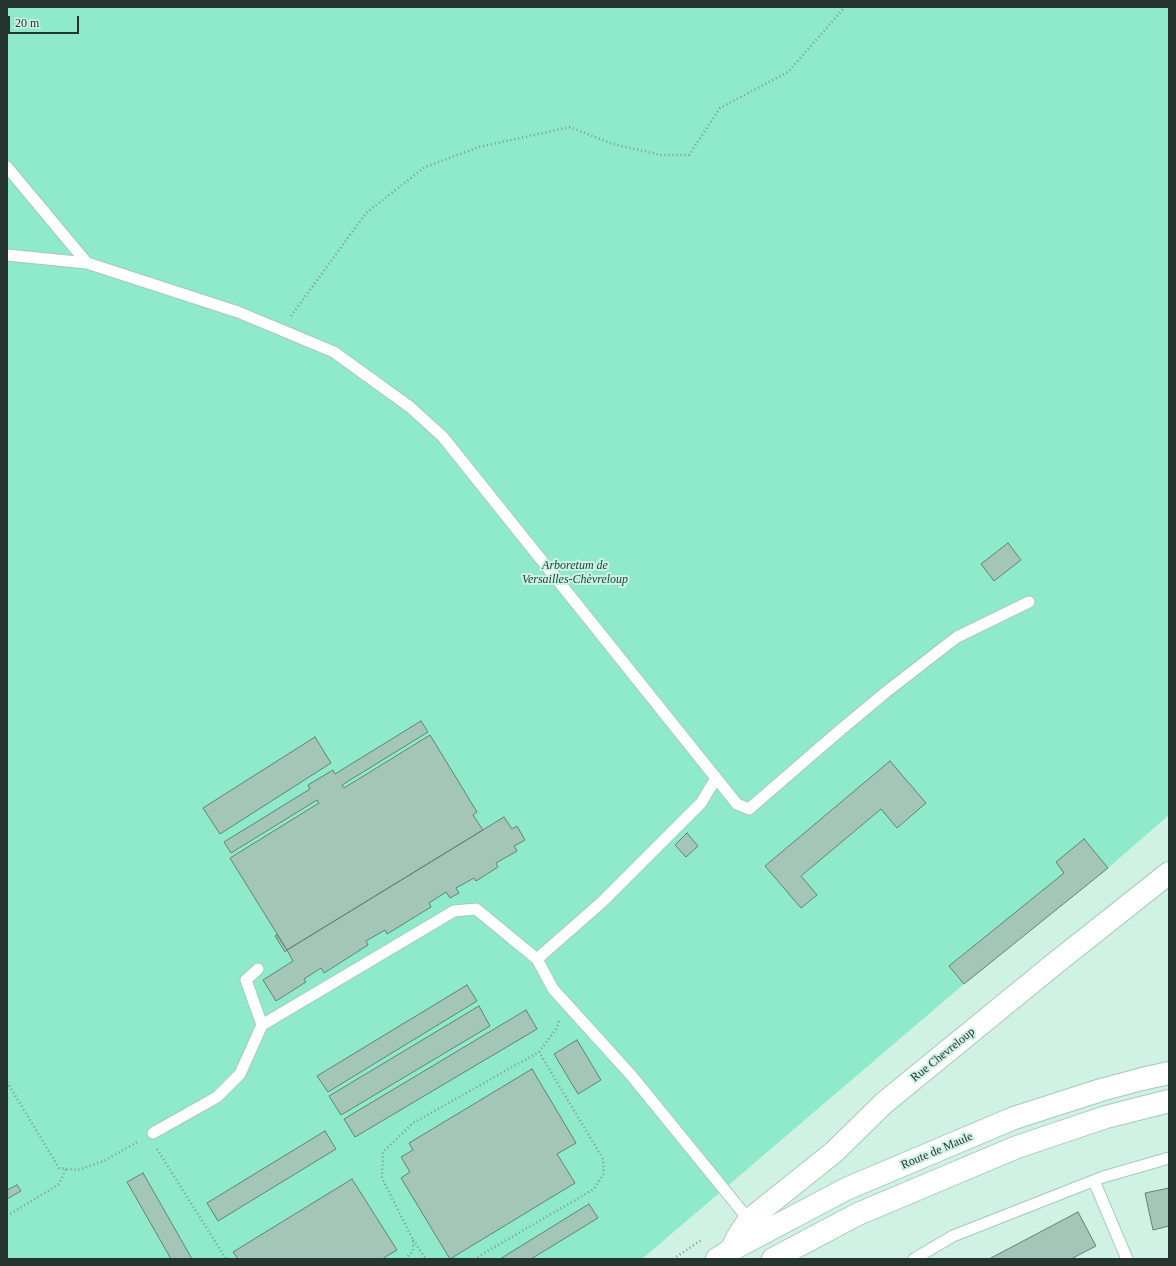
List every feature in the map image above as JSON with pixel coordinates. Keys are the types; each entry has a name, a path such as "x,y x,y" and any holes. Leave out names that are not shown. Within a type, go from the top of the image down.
{"main road":[{"name":"Rue Chevreloup","path":"724,1255 749,1220 834,1152 884,1103 1169,873"},
{"name":"Route de Maule","path":"724,1255 846,1188 1014,1118 1108,1088 1169,1073"},
{"path":"773,1259 858,1214 1017,1147 1106,1117 1169,1101"}],"lane":[{"path":"7,167 88,263"},
{"path":"7,255 88,263 238,312 334,352 410,407 443,436 737,804 749,809 868,707 957,638 1030,602"},
{"path":"537,959 602,902 701,803 716,778"},
{"path":"151,1134 217,1097 240,1074 262,1025 454,911 476,909 537,959 552,988 632,1075 749,1220"},
{"path":"258,969 246,980 262,1025"},
{"path":"914,1259 953,1236 1103,1177 1169,1158"},
{"path":"1094,1181 1127,1259"}],"path":[{"path":"281,330 366,213 426,167 479,147 570,127 613,144 662,155 689,155 720,108 788,72 845,7"},
{"path":"426,1259 413,1240 382,1178 384,1152 413,1123 539,1052 556,1030 566,1004"},
{"path":"474,1259 594,1189 604,1173 603,1159 539,1052"},
{"path":"7,1082 59,1168 78,1170 104,1161 151,1134 226,1259"},
{"path":"7,1216 59,1184 66,1169"},
{"path":"404,1259 413,1251 413,1240"}],"green space":[{"name":"Arboretum de Versailles-Chèvreloup","path":"7,7 1169,7 1169,815 1108,868 964,984 642,1259 7,1259"}],"building":[{"path":"1008,543 1021,560 994,581 981,564"},
{"path":"421,721 428,732 342,785 344,788 430,735 477,812 473,815 483,830 287,950 230,858 319,803 317,800 231,853 224,842 310,789 308,785 333,770 335,774"},
{"path":"315,737 331,763 220,834 203,808"},
{"path":"890,761 926,803 897,828 881,809 801,876 817,895 801,908 765,866"},
{"path":"504,817 512,829 517,826 525,840 514,846 517,851 496,863 498,867 476,881 474,878 456,888 459,893 450,898 446,892 429,903 431,907 387,934 385,930 366,941 368,945 324,973 321,968 304,979 306,982 276,1001 263,980 293,961 287,950"},
{"path":"687,833 698,846 686,857 675,845"},
{"path":"1084,839 1108,868 964,984 949,966 1064,873 1056,862"},
{"path":"277,935 287,950 285,952 275,936"},
{"path":"467,985 477,1001 328,1092 317,1076"},
{"path":"479,1006 490,1026 341,1115 329,1096"},
{"path":"526,1010 537,1029 355,1137 344,1119"},
{"path":"577,1040 601,1080 578,1094 554,1054"},
{"path":"532,1069 576,1143 557,1154 575,1183 450,1259 401,1178 410,1172 401,1157 413,1150 409,1143"},
{"path":"325,1131 336,1149 218,1221 207,1203"},
{"path":"143,1173 192,1259 171,1259 127,1182"},
{"path":"352,1179 397,1250 382,1259 238,1259 233,1252"},
{"path":"17,1185 21,1191 7,1199 7,1190"},
{"path":"1169,1188 1169,1226 1153,1230 1145,1193"},
{"path":"589,1204 598,1218 531,1259 500,1259"},
{"path":"1078,1212 1096,1246 1071,1259 989,1259"}]}
